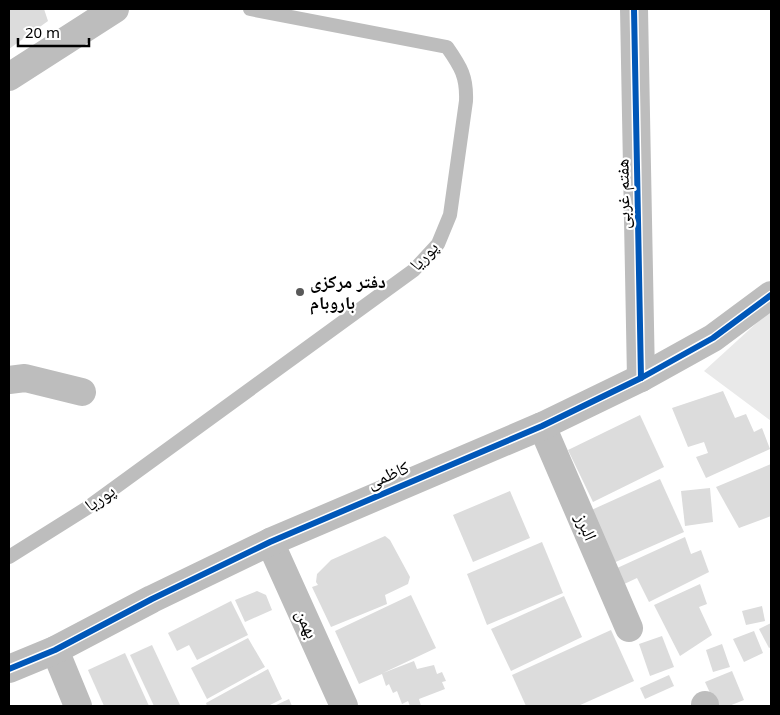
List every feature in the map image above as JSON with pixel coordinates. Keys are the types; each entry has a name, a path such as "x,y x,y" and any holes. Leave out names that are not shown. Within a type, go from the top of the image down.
{"street":[{"path":"9,77 115,9"},
{"name":"هفتم غربی","path":"634,9 641,378"},
{"name":"کاظمی","path":"9,669 55,650 270,542 542,426 641,378 713,338 771,295"},
{"path":"9,380 25,378 82,392"},
{"name":"البرز","path":"542,426 629,628"},
{"name":"بهمن","path":"270,542 344,706"},
{"path":"55,650 78,706"}],"lane":[{"name":"پوریا","path":"9,557 87,508 414,270 438,244 450,215 466,101 466,85 459,64 447,47 250,9"}],"shaded area":[{"path":"771,310 771,421 704,371"}],"building":[{"path":"9,9 44,9 48,21 9,49"},
{"path":"723,391 735,418 746,414 754,432 762,428 770,449 706,478 696,457 708,453 704,442 688,447 672,408"},
{"path":"640,415 664,467 593,502 568,450"},
{"path":"771,464 771,516 739,528 716,487"},
{"path":"660,479 684,532 611,564 587,512"},
{"path":"710,488 713,522 685,526 681,491"},
{"path":"510,491 530,538 473,562 453,515"},
{"path":"385,536 390,540 410,577 408,584 385,595 387,604 331,627 312,587 318,585 316,582 317,574 331,560"},
{"path":"685,537 691,554 701,550 709,572 649,602 637,578 620,586 615,569"},
{"path":"542,542 563,593 487,625 467,574"},
{"path":"700,584 707,604 699,607 712,635 680,656 654,605"},
{"path":"257,591 266,595 272,610 245,622 235,600"},
{"path":"411,595 436,648 383,673 414,661 417,669 434,665 437,674 442,672 446,681 442,682 445,689 419,699 421,706 410,706 408,701 402,704 397,691 393,693 389,684 386,686 382,674 359,684 335,631"},
{"path":"564,596 582,637 511,671 491,629"},
{"path":"231,601 248,635 197,660 189,645 177,651 168,633"},
{"path":"762,606 765,621 746,625 742,611"},
{"path":"771,623 771,647 769,648 759,629"},
{"path":"611,630 634,681 578,706 526,706 512,675"},
{"path":"754,631 763,653 744,662 733,639"},
{"path":"662,636 674,667 650,676 639,644"},
{"path":"248,638 265,667 207,699 191,668"},
{"path":"722,644 730,667 713,672 706,650"},
{"path":"152,645 180,705 154,706 130,655"},
{"path":"125,653 149,706 104,706 88,670"},
{"path":"268,669 282,699 268,706 207,706 206,703"},
{"path":"732,671 744,700 729,706 716,706 705,682"},
{"path":"669,675 674,686 645,699 640,688"},
{"path":"289,699 292,706 274,706"}],"cycle path":[{"path":"634,9 641,378"},
{"path":"9,669 55,650 152,599 270,542 542,426 641,378 713,338 771,295"}],"place":[{"name":"دفتر مرکزی باروبام","path":"300,292"}]}
